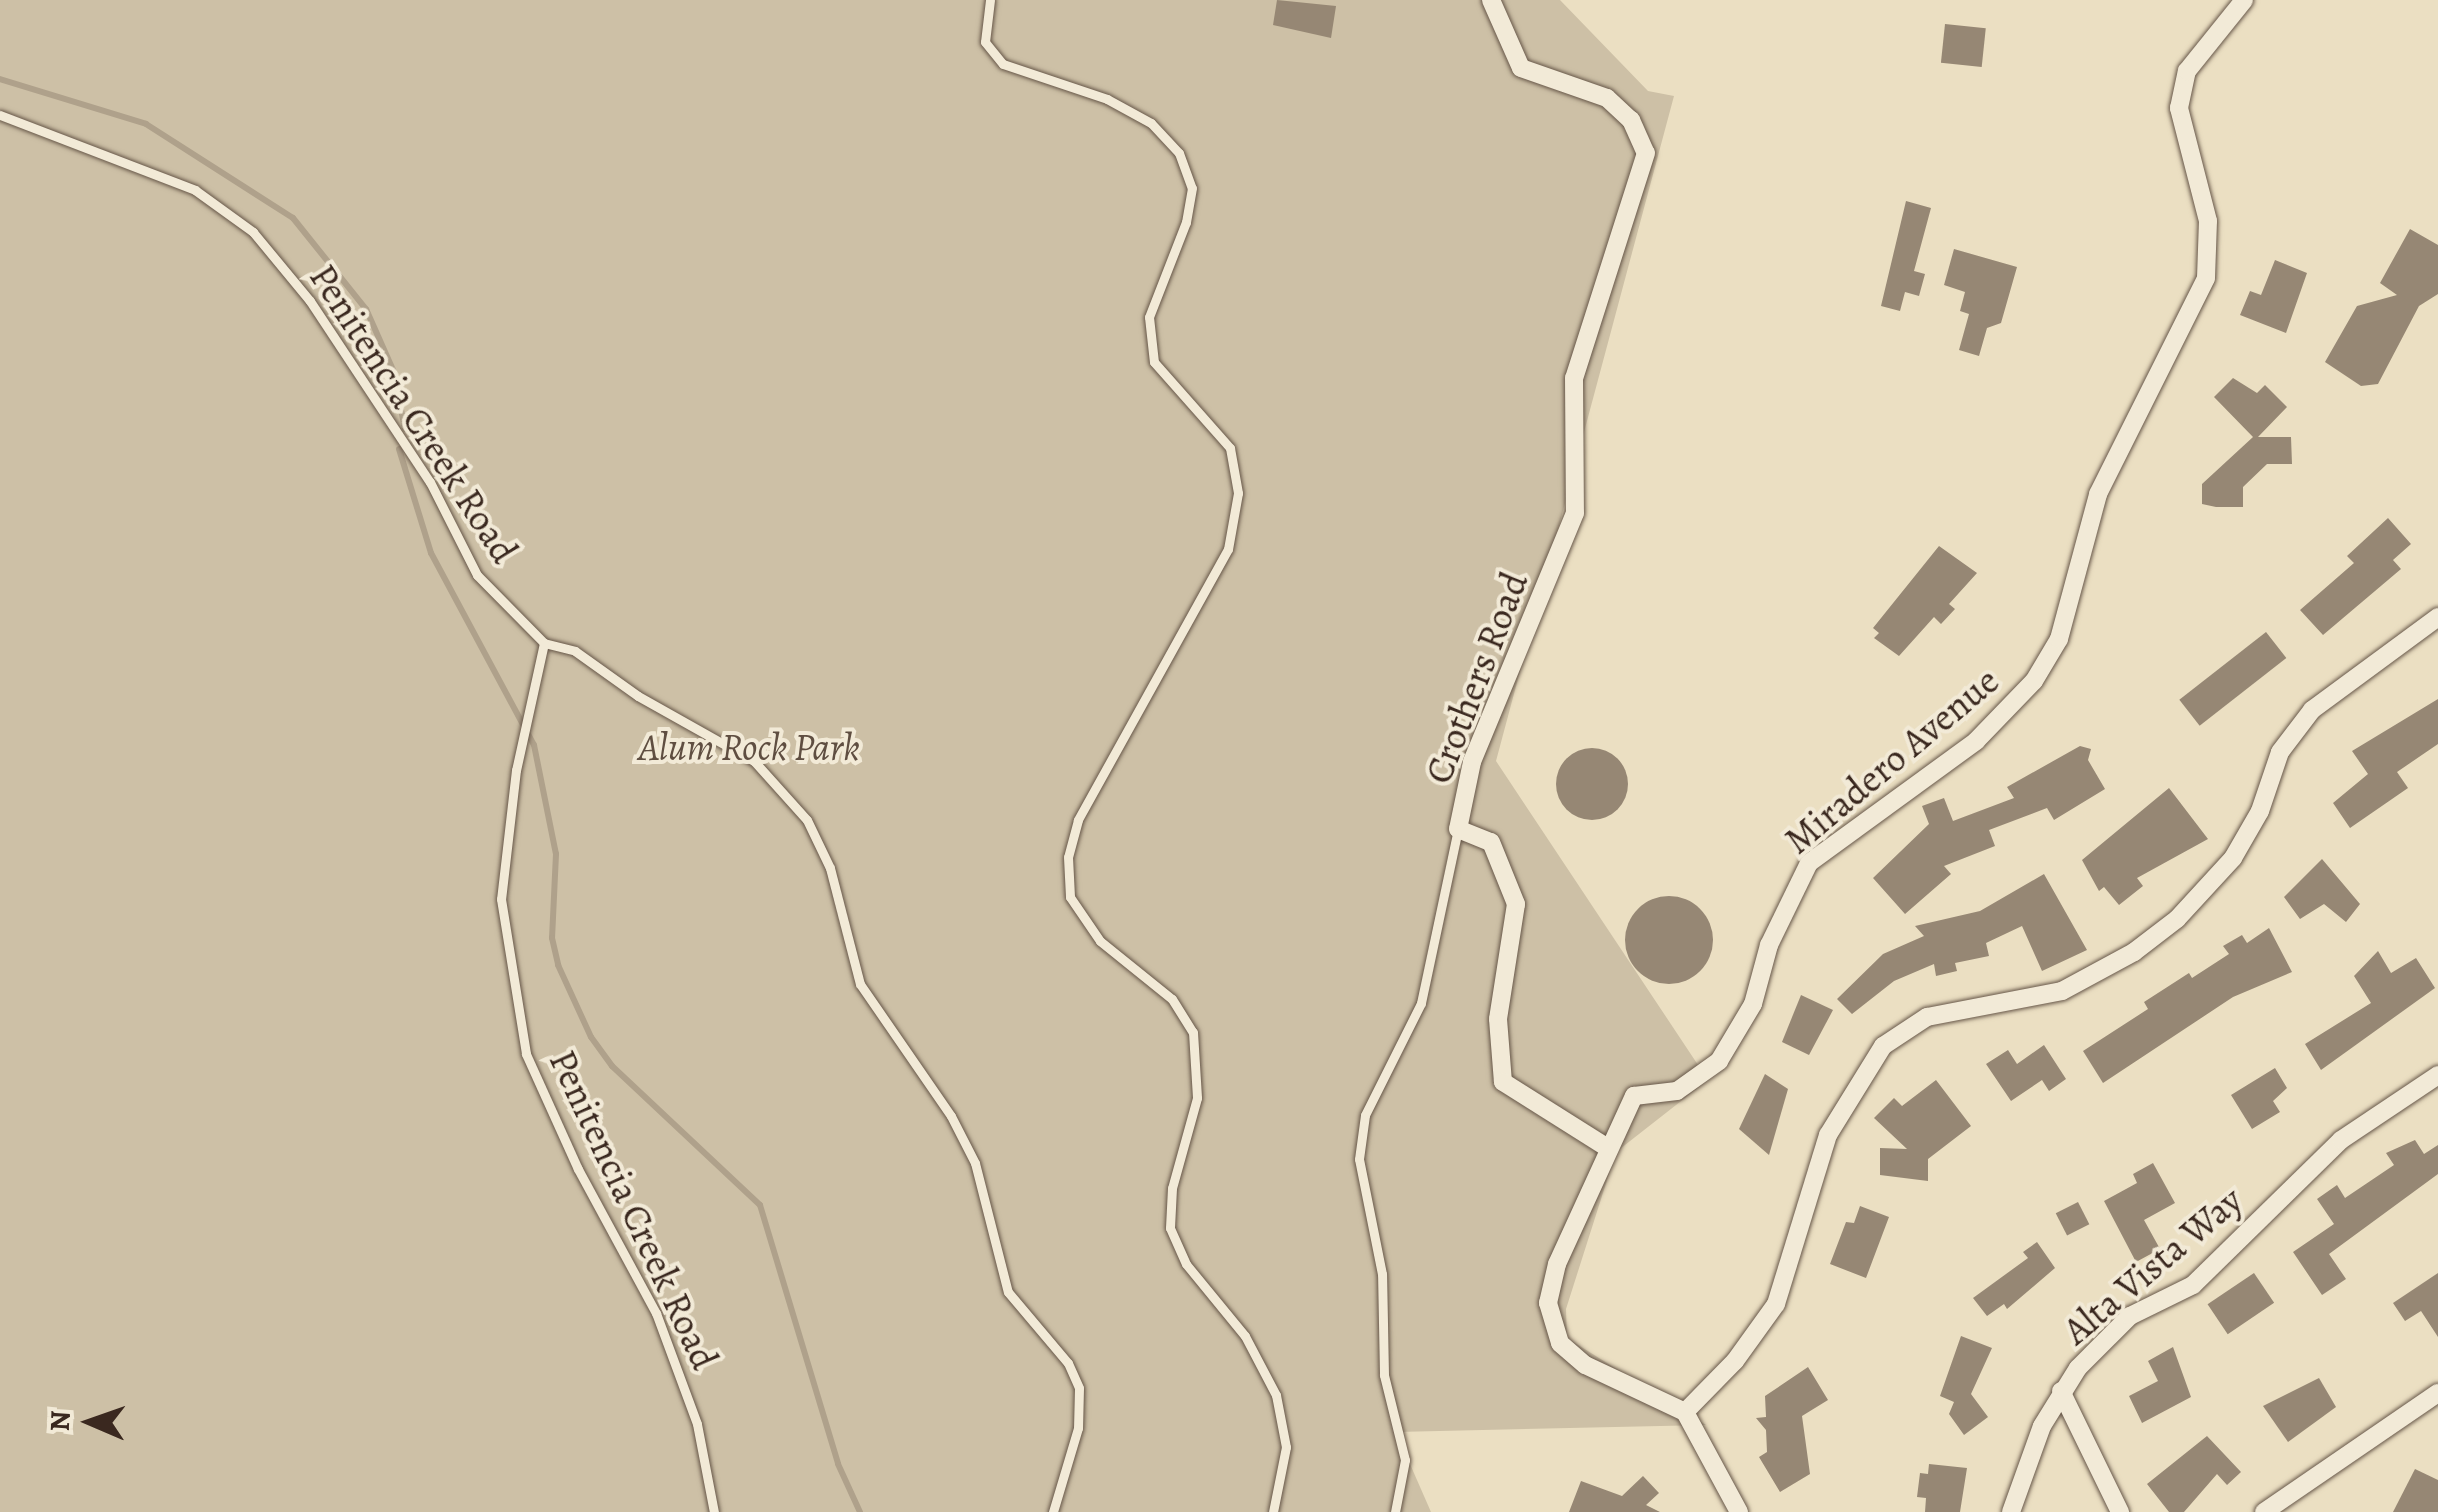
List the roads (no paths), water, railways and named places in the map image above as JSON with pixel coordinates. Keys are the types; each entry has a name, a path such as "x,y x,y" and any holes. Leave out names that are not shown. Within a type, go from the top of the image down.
{"street":[{"name":"Crothers Road","path":"1458,829 1472,762 1575,514 1574,378 1646,152 1631,120 1607,98 1540,80 1521,68 1491,0"},
{"name":"Miradero Avenue","path":"1608,1148 1634,1096 1676,1090 1719,1061 1753,1004 1769,945 1809,863 1976,742 2034,682 2059,639 2098,494 2206,278 2208,221 2178,108 2196,56 2244,0"},
{"path":"1685,1412 1735,1360 1776,1304 1828,1135 1883,1046 1927,1017 2062,991 2178,919 2234,858 2260,811 2280,752 2312,710 2438,617"},
{"path":"1458,829 1491,842 1516,904 1498,1019 1504,1082 1608,1148 1557,1264 1548,1303 1560,1343 1585,1365 1685,1412 1739,1512"},
{"name":"Alta Vista Way","path":"2010,1512 2061,1391 2130,1316 2193,1284 2341,1140 2438,1075"},
{"path":"2061,1391 2120,1512"},
{"path":"2264,1512 2438,1393"}],"lane":[{"path":"990,0 985,42 1003,64 1107,99 1150,123 1180,153 1192,188 1186,222 1149,317 1154,362 1230,448 1238,493 1228,549 1078,820 1068,858 1070,897 1100,941 1172,998 1193,1032 1197,1098 1172,1188 1170,1228 1186,1264 1245,1336 1276,1395 1286,1447 1273,1512"},
{"name":"Penitencia Creek Road","path":"0,115 196,190 253,232 310,301 430,482 477,576 544,643 516,770 501,899 526,1054 578,1169 656,1313 697,1424 714,1512"},
{"path":"544,643 575,651 638,696 754,761 808,820 830,868 860,984 951,1116 976,1163 1008,1292 1068,1363 1078,1388 1078,1428 1054,1512"},
{"name":"Crothers Road","path":"1395,1512 1405,1460 1384,1375 1382,1274 1359,1159 1365,1114 1421,1003 1458,829"}],"waterway":[{"path":"0,79 146,124 293,218 366,309 393,370 405,429"},
{"path":"399,449 431,553 534,745 556,854 552,938 558,965 591,1037 612,1066 760,1205 838,1464 860,1512"}],"park label":[{"name":"Alum Rock Park","path":"749,748"}]}
